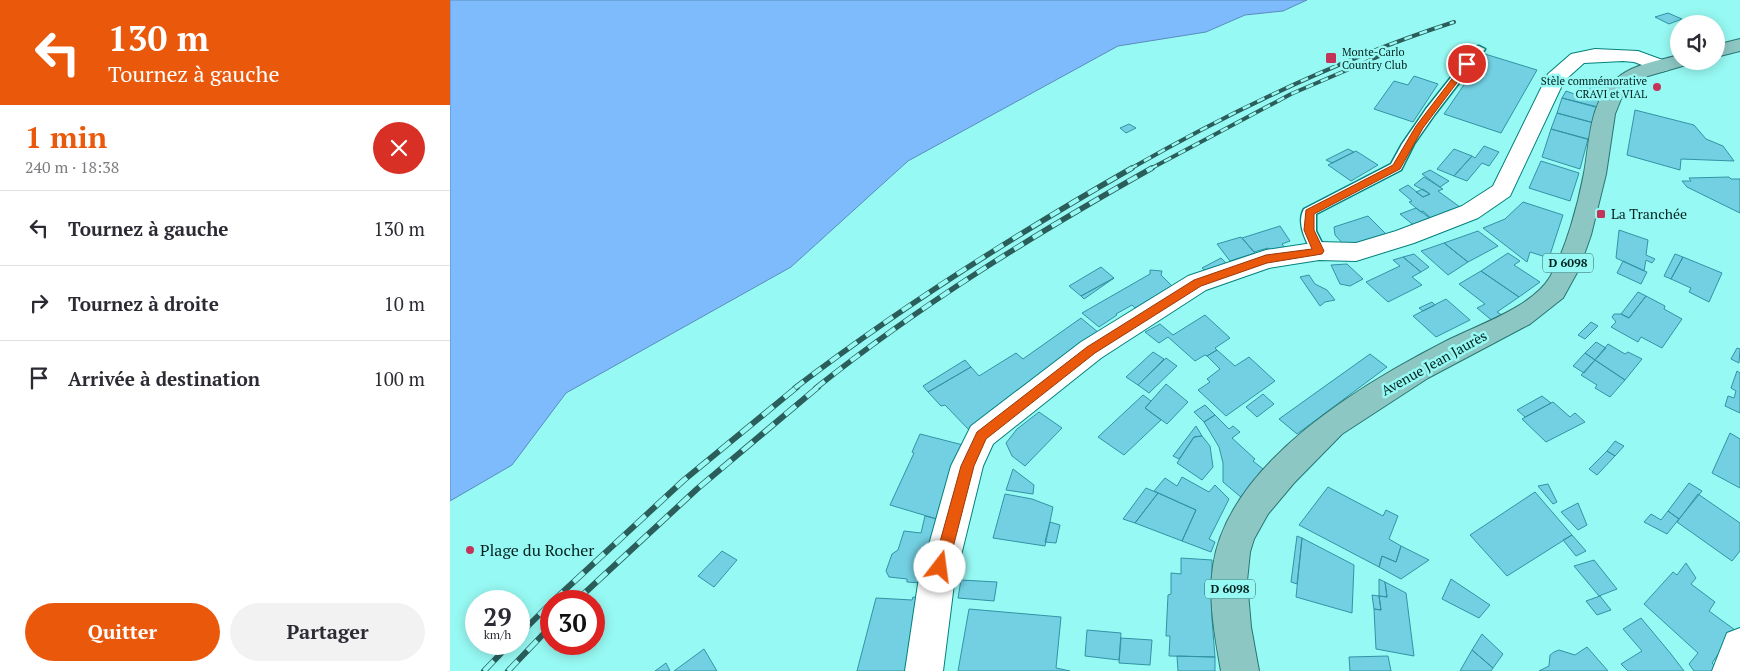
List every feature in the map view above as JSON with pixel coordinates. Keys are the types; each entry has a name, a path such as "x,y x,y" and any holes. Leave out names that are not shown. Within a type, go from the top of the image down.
{"main road":[{"path":"1725,49 1740,45"},
{"name":"Avenue Jean Jaurès","path":"1240,671 1234,639 1230,581 1233,554 1240,530 1250,510 1278,477 1326,430 1405,377 1525,314 1555,290 1570,259 1595,175 1608,104 1622,83 1642,73 1670,63"}],"street":[{"path":"924,671 936,584 967,466 982,436 1091,350 1197,283 1266,259 1319,251 1356,252 1405,237 1470,212 1502,192 1555,78 1578,58 1595,55 1623,55 1670,63"},
{"path":"1731,671 1740,646"}],"lane":[{"path":"1319,251 1309,230 1310,212 1396,167 1408,144 1479,48"}],"water":[{"path":"450,0 1307,0 1283,11 1245,15 1206,32 1118,46 908,161 791,267 566,393 512,465 450,501"}],"building":[{"path":"1668,13 1673,15 1670,15 1669,24 1655,17"},
{"path":"1485,54 1537,70 1501,133 1444,114"},
{"path":"1414,76 1438,84 1413,122 1374,109 1394,81 1408,85"},
{"path":"1584,77 1599,82 1603,77 1612,80 1605,91 1599,108 1562,98 1566,91 1577,95"},
{"path":"1562,98 1598,107 1594,123 1557,113"},
{"path":"1635,110 1694,125 1706,139 1723,146 1734,161 1681,159 1680,170 1627,155"},
{"path":"1557,113 1594,123 1590,140 1551,129"},
{"path":"1129,124 1136,128 1126,133 1120,128"},
{"path":"1551,129 1588,139 1580,169 1542,157"},
{"path":"1484,146 1499,152 1489,166 1482,163 1467,181 1454,176 1472,156 1475,158"},
{"path":"1348,149 1354,152 1332,163 1326,160"},
{"path":"1454,149 1472,156 1454,176 1437,169"},
{"path":"1356,151 1378,165 1351,181 1328,165"},
{"path":"1541,161 1579,173 1570,201 1529,188"},
{"path":"1430,170 1449,181 1440,187 1422,174"},
{"path":"1424,177 1443,189 1438,191 1464,210 1434,221 1416,208 1409,202 1412,201 1399,190 1408,185 1423,197 1430,194 1414,185"},
{"path":"1729,177 1731,179 1740,179 1740,213 1687,187 1682,181 1691,181 1689,178"},
{"path":"1423,189 1430,194 1423,197 1416,192"},
{"path":"1523,202 1563,215 1549,258 1530,252 1527,262 1483,228 1505,219"},
{"path":"1416,208 1421,212 1423,211 1434,221 1416,227 1400,214"},
{"path":"1368,216 1388,236 1353,247 1344,245 1335,235 1334,227"},
{"path":"1280,226 1290,241 1282,244 1285,248 1272,252 1268,248 1254,252 1242,238"},
{"path":"1619,230 1648,240 1646,255 1655,259 1652,263 1646,260 1644,271 1616,258"},
{"path":"1478,231 1498,246 1468,262 1444,243"},
{"path":"1241,237 1255,253 1230,261 1217,244"},
{"path":"1444,243 1468,262 1448,275 1421,251"},
{"path":"1508,253 1520,261 1514,265 1540,282 1519,297 1481,271"},
{"path":"1414,254 1429,267 1421,272 1403,257"},
{"path":"1675,254 1683,257 1671,279 1664,276"},
{"path":"1403,257 1421,272 1412,277 1422,285 1388,302 1366,282 1400,266 1393,260"},
{"path":"1683,257 1722,273 1709,302 1689,292 1691,288 1671,279"},
{"path":"1221,258 1228,265 1210,275 1202,268"},
{"path":"1623,261 1647,272 1641,284 1617,273"},
{"path":"1347,264 1363,279 1350,286 1340,284 1331,265"},
{"path":"1101,267 1114,278 1081,296 1069,286"},
{"path":"1150,270 1162,271 1161,275 1172,286 1135,308 1132,305 1099,327 1082,313 1150,274"},
{"path":"1481,271 1519,297 1497,312 1505,317 1495,323 1477,308 1485,304 1459,284"},
{"path":"1309,275 1315,284 1327,290 1335,300 1325,302 1320,306 1300,277"},
{"path":"1114,278 1084,299 1081,296"},
{"path":"1638,292 1646,296 1629,318 1621,314"},
{"path":"1646,296 1665,306 1664,309 1682,319 1662,348 1641,337 1638,342 1611,327 1616,322 1612,317 1614,314 1621,314 1629,318"},
{"path":"1446,299 1470,320 1436,337 1413,316"},
{"path":"1432,302 1435,305 1423,311 1419,308"},
{"path":"1205,315 1230,338 1215,348 1217,350 1195,361 1168,337 1159,343 1145,332 1160,324 1173,335"},
{"path":"1081,318 1099,333 971,432 945,405 941,406 928,392 971,367 979,376 1016,353 1023,359"},
{"path":"1591,322 1598,326 1585,339 1578,335"},
{"path":"1596,342 1606,348 1595,360 1585,353"},
{"path":"1608,344 1625,354 1628,352 1642,359 1625,380 1595,360"},
{"path":"1737,348 1740,349 1739,363 1731,359"},
{"path":"1217,350 1235,366 1249,357 1275,381 1226,416 1198,390 1210,382 1207,379 1220,369 1207,356"},
{"path":"1153,352 1164,359 1138,385 1126,377"},
{"path":"1585,353 1595,360 1584,373 1573,366"},
{"path":"1370,354 1387,367 1297,434 1279,419"},
{"path":"1166,358 1177,366 1149,393 1138,385"},
{"path":"965,360 971,367 928,392 923,386"},
{"path":"1595,360 1625,380 1610,397 1595,388 1597,385 1581,375"},
{"path":"1737,371 1740,373 1740,413 1725,406 1728,396 1734,398 1736,391 1731,388"},
{"path":"1166,384 1188,402 1167,424 1145,408"},
{"path":"1263,394 1274,404 1257,417 1246,407"},
{"path":"1143,395 1151,401 1145,408 1161,420 1124,455 1098,437"},
{"path":"1542,396 1551,403 1525,417 1517,410"},
{"path":"1553,402 1570,417 1575,413 1585,422 1546,442 1522,419"},
{"path":"1205,405 1215,415 1204,422 1194,412"},
{"path":"1039,412 1062,428 1025,466 1012,456 1006,443 1017,429"},
{"path":"1215,415 1229,429 1233,426 1240,432 1232,438 1255,459 1253,461 1268,473 1242,498 1223,482 1223,463 1219,447 1204,422"},
{"path":"1196,426 1202,436 1194,437 1179,459 1173,456"},
{"path":"1730,433 1740,439 1740,488 1712,473"},
{"path":"920,434 967,446 937,519 890,505 914,453 912,452"},
{"path":"1202,436 1210,446 1213,467 1202,480 1177,463 1194,437"},
{"path":"1615,441 1624,446 1615,456 1607,451"},
{"path":"1607,451 1615,456 1597,475 1589,469"},
{"path":"1013,469 1034,485 1033,494 1006,490"},
{"path":"1182,477 1209,492 1215,485 1229,499 1209,539 1215,542 1211,552 1182,541 1196,510 1154,491 1165,478 1177,486"},
{"path":"1689,483 1702,491 1679,519 1668,511"},
{"path":"1548,484 1557,502 1553,504 1538,486"},
{"path":"1328,487 1383,516 1386,510 1398,516 1389,539 1401,546 1396,562 1382,556 1379,567 1299,525"},
{"path":"1146,488 1158,493 1135,523 1123,519"},
{"path":"1535,492 1572,535 1507,576 1470,535"},
{"path":"1158,493 1196,510 1182,541 1135,523"},
{"path":"1005,494 1032,499 1053,507 1045,546 993,538"},
{"path":"1698,494 1740,523 1740,551 1732,561 1677,522"},
{"path":"1578,503 1587,525 1578,530 1561,512"},
{"path":"1668,511 1679,519 1667,534 1644,522 1651,514 1661,520"},
{"path":"925,516 937,519 922,583 907,582 907,579 889,577 886,571 892,554 898,550 904,531 921,533"},
{"path":"1050,522 1060,525 1056,543 1045,542"},
{"path":"1572,535 1586,551 1576,556 1563,540"},
{"path":"1297,536 1302,538 1297,584 1291,582"},
{"path":"1302,538 1354,565 1352,613 1296,597"},
{"path":"1401,546 1429,560 1401,579 1379,567 1382,556 1396,562"},
{"path":"722,551 737,560 714,587 698,576"},
{"path":"1181,558 1212,560 1212,619 1215,657 1169,656 1170,636 1166,636 1168,595 1171,594 1171,573 1181,574"},
{"path":"1594,560 1617,589 1599,596 1574,566"},
{"path":"1686,563 1696,578 1691,584 1715,602 1709,611 1735,630 1712,663 1719,669 1718,671 1694,671 1689,664 1698,653 1644,604 1673,572 1677,575"},
{"path":"1379,579 1385,582 1387,597 1379,596"},
{"path":"1451,579 1490,605 1479,618 1442,599"},
{"path":"961,580 997,582 994,601 958,598"},
{"path":"1385,582 1406,593 1414,656 1376,649 1374,609 1381,610 1379,596 1387,597"},
{"path":"1372,595 1379,596 1381,610 1374,609"},
{"path":"1600,596 1611,610 1597,615 1586,601"},
{"path":"913,597 922,598 908,671 857,671 876,598 912,600"},
{"path":"969,609 1061,617 1056,668 1070,671 958,671"},
{"path":"1641,618 1684,671 1628,671 1621,664 1642,651 1623,629"},
{"path":"1087,630 1121,633 1119,660 1085,656"},
{"path":"1482,634 1503,654 1493,668 1472,650"},
{"path":"1121,638 1152,640 1150,665 1119,663"},
{"path":"1587,647 1608,671 1539,671 1549,666 1550,655 1554,652 1559,650 1575,655"},
{"path":"704,649 717,671 674,671"},
{"path":"1472,650 1493,668 1491,671 1460,671"},
{"path":"1177,656 1215,657 1215,671 1178,671"},
{"path":"1388,656 1391,671 1350,671 1349,657"},
{"path":"666,663 670,671 655,671"}],"railway":[{"path":"1130,169 1208,126 1288,87 1370,52 1454,22"},
{"path":"1150,169 1291,94 1382,55"},
{"path":"795,388 876,328 960,272 1132,168"},
{"path":"816,388 896,327 980,271 1065,218 1152,168"},
{"path":"565,590 684,480 797,387"},
{"path":"588,590 697,489 818,387"},
{"path":"530,624 540,614"},
{"path":"508,671 540,638"},
{"path":"484,671 499,655"}],"place":[{"name":"Monte-Carlo Country Club","path":"1331,58"},
{"name":"Stèle commémorative CRAVI et VIAL","path":"1657,87"},
{"name":"La Tranchée","path":"1601,214"},
{"name":"Plage du Rocher","path":"470,550"}],"route":[{"path":"940,567 967,466 982,436 1091,350 1197,283 1266,259 1319,251 1309,230 1310,212 1396,167 1408,144 1430,112 1467,64"}]}
